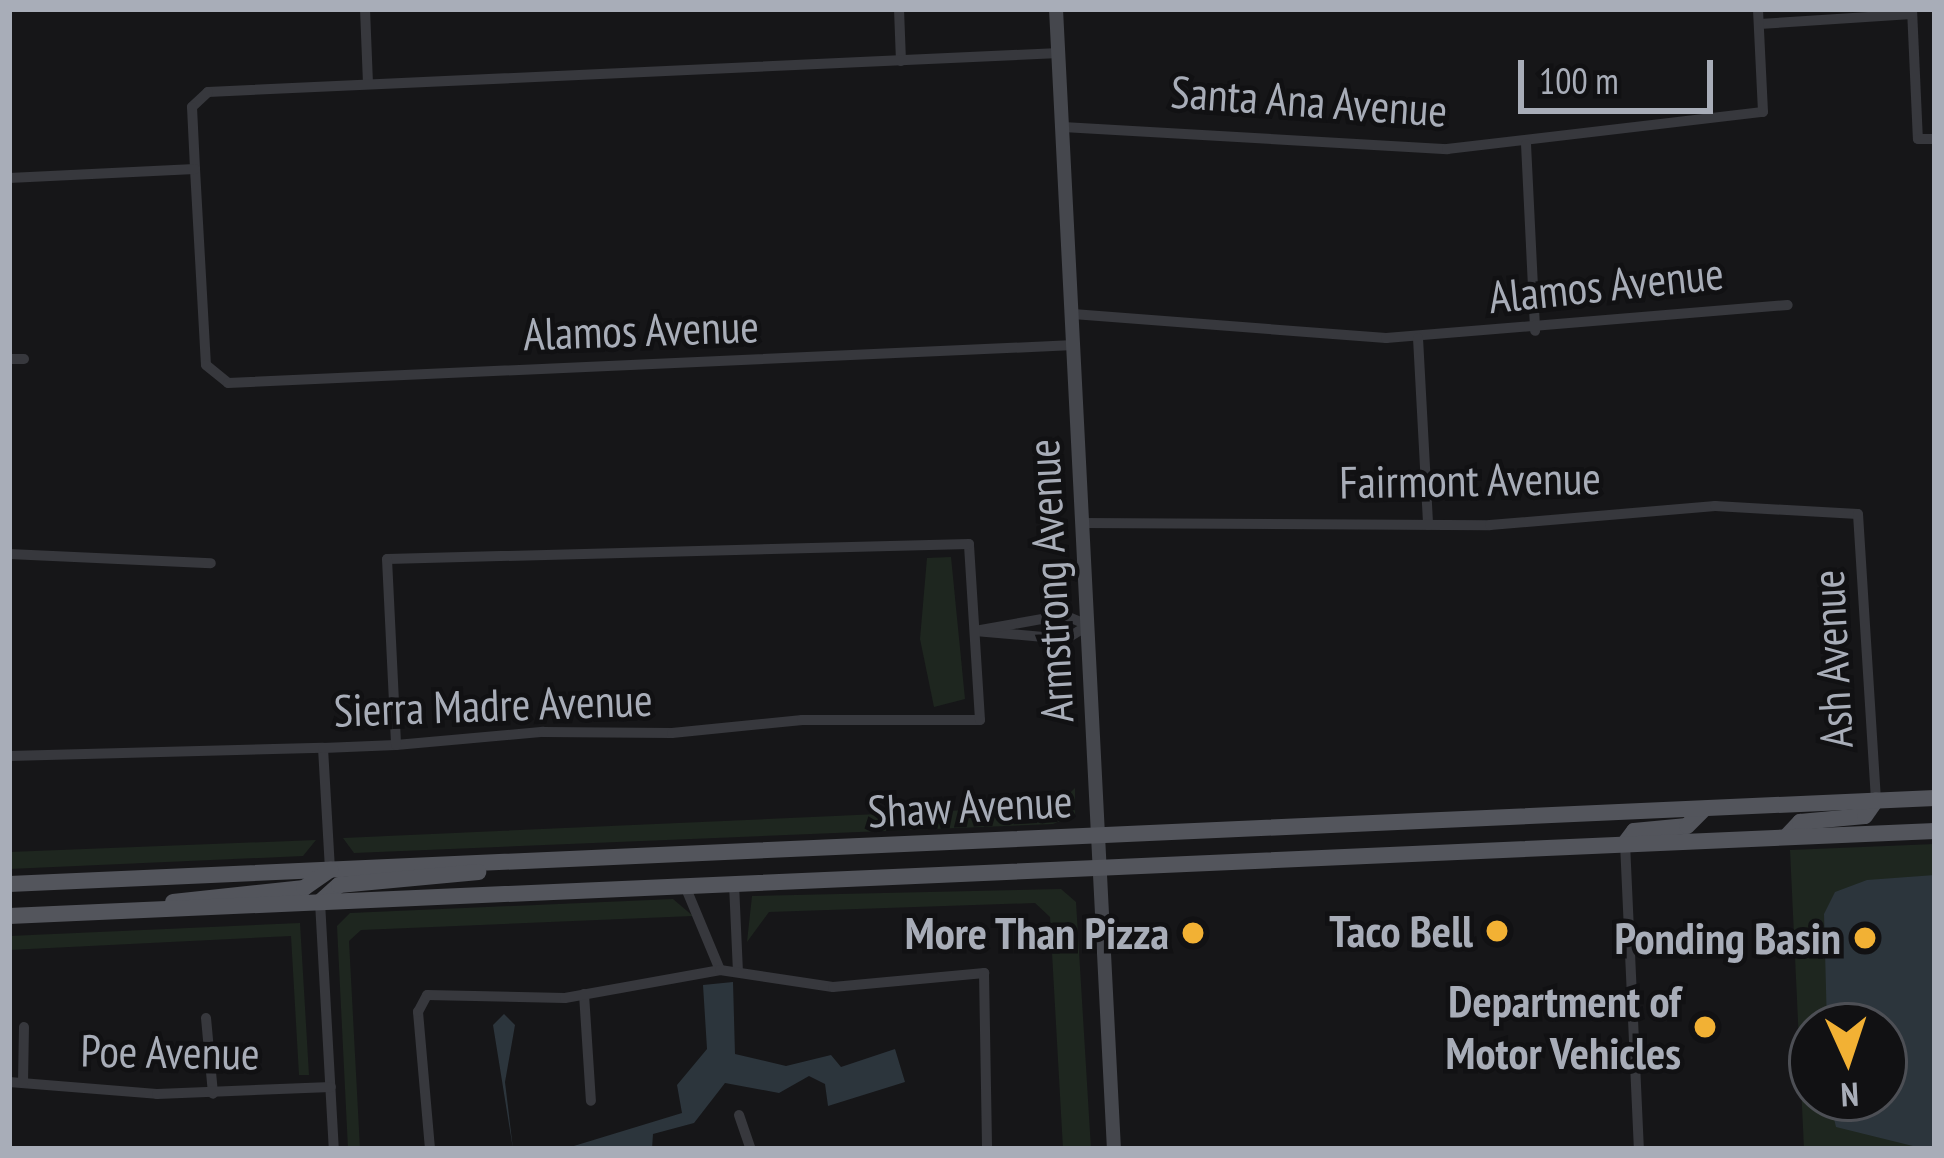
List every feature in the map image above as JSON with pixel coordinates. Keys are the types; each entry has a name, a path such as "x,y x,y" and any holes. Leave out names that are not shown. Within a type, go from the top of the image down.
{"main road":[{"name":"Shaw Avenue","path":"9,884 1935,798"},
{"path":"1786,836 1800,822 1865,816 1876,800"},
{"path":"1625,843 1634,831 1687,826 1704,809"},
{"name":"Shaw Avenue","path":"9,916 1935,831"},
{"path":"320,902 339,885 513,863"},
{"path":"137,911 304,888 330,870"}],"street":[{"path":"365,9 368,83"},
{"path":"898,9 901,61"},
{"name":"Armstrong Avenue","path":"1056,9 1114,1149"},
{"path":"1758,9 1759,23 1912,12 1918,140 1935,139"},
{"name":"Santa Ana Avenue","path":"1064,127 1384,150 1526,144 1763,112 1759,23"},
{"path":"9,178 195,170 196,97 368,83 1059,53"},
{"path":"1526,144 1535,331"},
{"name":"Alamos Avenue","path":"195,170 212,377 705,368 1074,344"},
{"name":"Alamos Avenue","path":"1073,314 1418,338 1788,305"},
{"path":"1418,338 1427,525"},
{"path":"9,359 24,359"},
{"name":"Fairmont Avenue","path":"1082,523 1427,525 1715,506 1858,514"},
{"name":"Ash Avenue","path":"1858,514 1876,800"},
{"path":"396,745 386,559 970,544 975,631"},
{"path":"9,554 211,563"},
{"path":"975,631 1064,615 1088,625"},
{"path":"975,631 1066,639 1088,625"},
{"name":"Sierra Madre Avenue","path":"9,756 323,748 980,720 975,631"},
{"path":"323,748 330,870"},
{"path":"1625,843 1639,1149"},
{"path":"734,884 738,971"},
{"path":"685,886 720,970"},
{"path":"320,902 334,1149"},
{"path":"430,1149 420,1000 584,994 720,970 833,988 984,973 987,1149"},
{"path":"584,994 591,1101"},
{"path":"206,1018 213,1094"},
{"path":"23,1083 24,1028"},
{"name":"Poe Avenue","path":"9,1082 213,1094 331,1087"},
{"path":"739,1115 751,1149"}],"shaded area":[{"path":"951,557 965,699 934,707 920,639 927,558"},
{"path":"1075,788 1075,815 1053,824 354,853 343,838 1057,806"},
{"path":"316,840 303,856 9,869 9,852"},
{"name":"Ponding Basin","path":"1935,844 1935,1149 1804,1149 1803,1122 1908,1122 1908,1002 1797,1002 1790,850"},
{"path":"1935,875 1935,1149 1836,1127 1835,1122 1908,1122 1908,1002 1826,1002 1824,914 1835,892 1867,880"},
{"path":"1061,889 1076,902 1091,1149 1063,1149 1050,917 1035,903 769,912 747,942 752,896"},
{"path":"673,899 693,916 361,930 349,941 360,1149 348,1149 337,926 350,913"},
{"path":"300,923 309,1075 299,1075 291,936 9,950 9,936"},
{"path":"733,982 735,1054 786,1066 831,1055 841,1067 895,1049 905,1082 828,1106 825,1084 809,1076 779,1093 725,1083 694,1123 653,1134 652,1149 564,1149 682,1113 677,1085 707,1049 703,985"},
{"path":"504,1014 515,1025 505,1082 513,1149 493,1025"}],"place":[{"name":"Taco Bell","path":"1497,931"},
{"name":"More Than Pizza","path":"1193,933"},
{"name":"Ponding Basin","path":"1865,938"},
{"name":"Department of Motor Vehicles","path":"1705,1027"}]}
